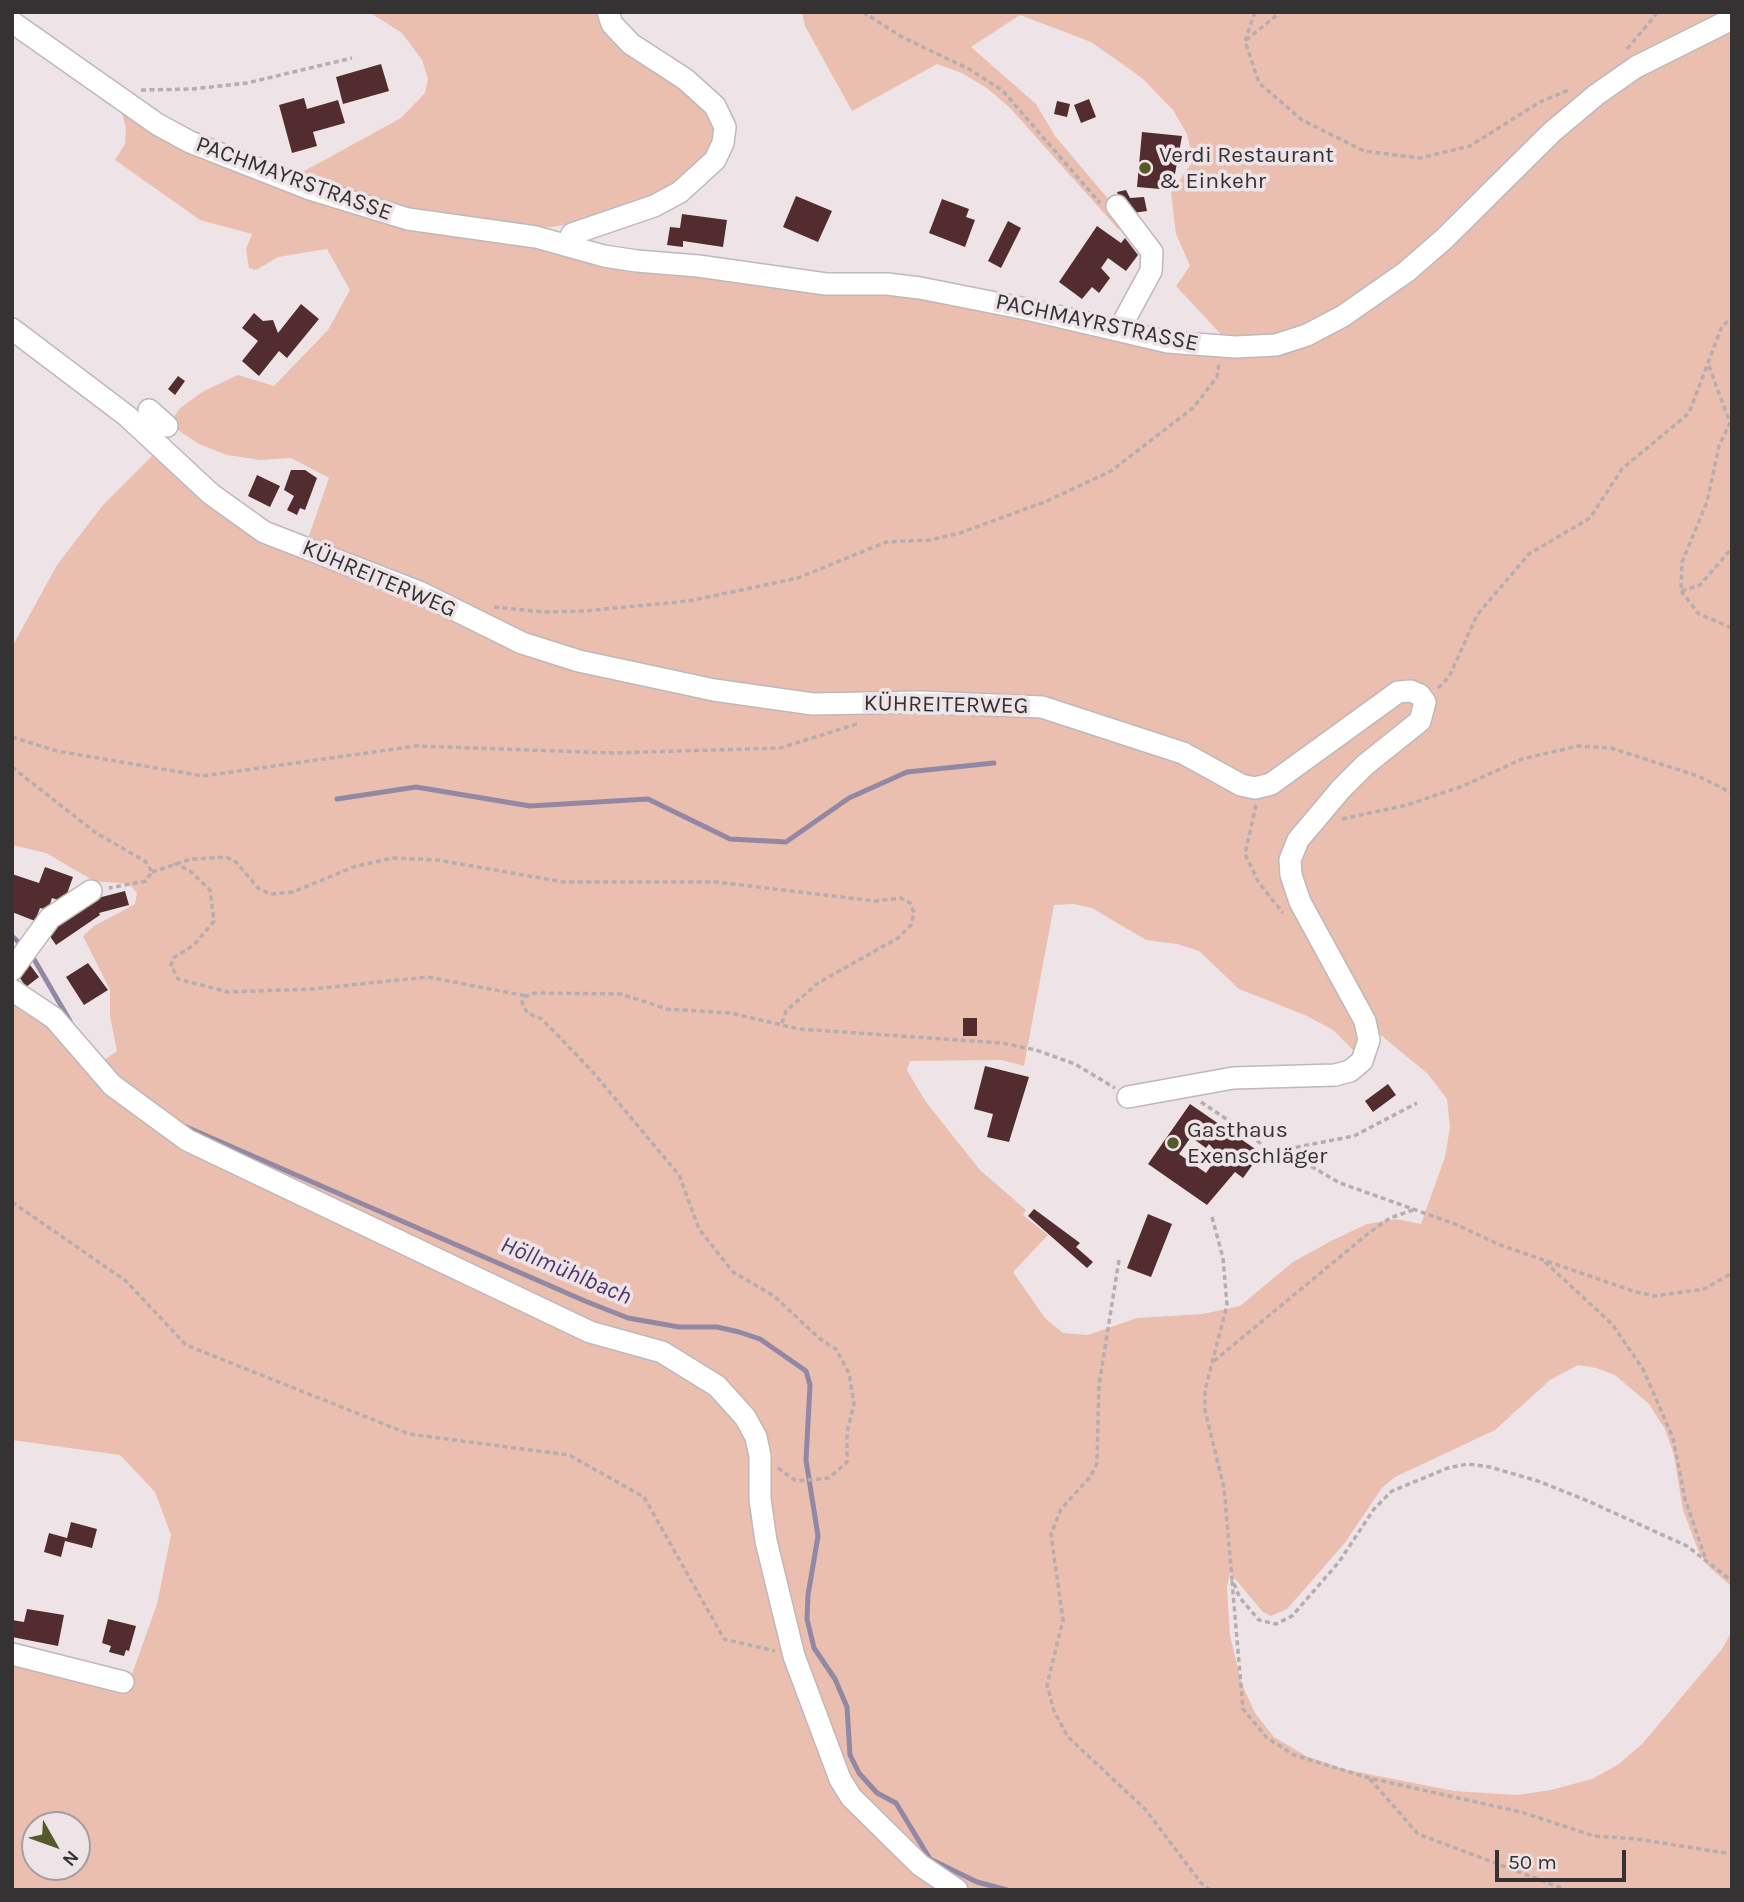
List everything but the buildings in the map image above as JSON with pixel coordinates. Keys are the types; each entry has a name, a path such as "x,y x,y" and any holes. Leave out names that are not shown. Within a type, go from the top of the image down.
{"street":[{"path":"567,244 572,234 654,206 680,192 715,160 723,143 725,127 715,106 685,79 631,44 612,24 608,12"},
{"name":"PACHMAYRSTRASSE","path":"12,22 119,97 190,142 366,208 408,219 505,231 567,244 604,256 637,261 698,265 826,284 887,284 920,288 1168,342 1218,347 1276,345 1307,335 1371,298 1444,239 1552,132 1596,95 1636,67 1732,19"},
{"path":"1112,208 1152,252 1151,271 1119,330"},
{"name":"KÜHREITERWEG","path":"12,329 127,416 211,494 264,532 419,592 522,643 579,661 714,690 813,704 935,702 1042,707 1172,748 1205,762 1241,785 1255,788 1271,784 1398,692 1411,691 1425,702"},
{"path":"1128,1097 1233,1078 1335,1075 1350,1071 1362,1061 1370,1040 1365,1021 1300,902 1290,874 1290,860 1298,840 1341,789 1365,765 1420,721 1425,702"},
{"path":"22,955 50,918 91,891"},
{"path":"12,990 54,1018 112,1085 138,1107 187,1140 590,1332 662,1352 717,1386 745,1417 756,1437 760,1456 760,1499 766,1541 794,1656 840,1779 851,1797 920,1866 957,1890"},
{"path":"12,1654 123,1682"}],"path":[{"path":"863,12 886,28 971,69 1003,91 1112,208"},
{"path":"1255,12 1245,41 1258,83 1303,120 1364,151 1420,158 1470,145 1540,102 1582,85 1596,95"},
{"path":"1245,41 1281,12"},
{"path":"119,97 143,89 192,89 247,83 352,58"},
{"path":"1425,702 1449,677 1477,615 1529,554 1590,518 1622,469 1689,413 1722,326 1732,318"},
{"path":"491,606 543,612 584,611 689,601 798,578 886,542 930,540 960,533 1058,496 1111,471 1141,450 1192,408 1217,377 1218,347"},
{"path":"1708,364 1730,423 1719,446 1707,502 1682,562 1681,591 1699,614 1732,628"},
{"path":"1681,591 1700,584 1732,548"},
{"path":"12,737 57,751 203,776 416,746 613,753 780,748 872,720"},
{"path":"1334,823 1463,786 1522,759 1578,746 1611,748 1698,776 1732,793"},
{"path":"12,767 96,833 145,861 152,872"},
{"path":"91,891 146,881 152,872 174,863 226,857 236,862 258,888 270,894 293,892 356,866 394,858 472,864 514,875 564,882 716,882 875,901 901,898 910,903 914,913 911,925 898,938 818,983 786,1011 781,1026"},
{"path":"174,863 190,871 210,890 214,921 194,945 173,958 171,965 178,979 228,992 312,989 428,977 526,996 536,993 621,994 667,1009 730,1013 781,1026 831,1033 1020,1046 1075,1064 1128,1097"},
{"path":"526,996 522,1002 527,1013 542,1019 592,1071 679,1175 699,1228 733,1272 774,1296 820,1339 836,1349 849,1373 854,1404 847,1432 847,1462 829,1478 796,1481"},
{"path":"1193,1100 1253,1137 1273,1158"},
{"path":"1264,1163 1293,1147 1354,1136 1417,1103"},
{"path":"1273,1158 1296,1157 1340,1182 1636,1292 1656,1296 1704,1289 1732,1273"},
{"path":"12,1202 126,1281 186,1345 409,1434 569,1455 644,1497 724,1639 794,1656"},
{"path":"1212,1363 1370,1232 1390,1218 1413,1210"},
{"path":"1212,1217 1223,1258 1227,1306 1205,1390 1205,1410 1224,1488 1227,1560 1240,1598 1259,1620 1276,1624 1284,1622 1339,1562 1385,1496 1415,1479 1468,1464 1490,1467 1538,1481 1687,1546 1732,1581"},
{"path":"1542,1259 1612,1324 1643,1368 1673,1438 1685,1499 1706,1559"},
{"path":"1119,1260 1099,1385 1097,1463 1091,1476 1061,1508 1051,1534 1063,1620 1048,1685 1054,1711 1068,1737 1145,1810 1201,1883 1210,1890"},
{"path":"1232,1579 1243,1710 1252,1724 1267,1738 1294,1755 1369,1778 1521,1812 1594,1836 1637,1839 1732,1854"},
{"path":"1369,1778 1418,1834 1567,1890"}],"shaded area":[{"path":"369,12 601,12 647,62 711,112 718,138 700,168 637,207 540,228 419,213 297,175 401,118 425,93 428,79 422,60 402,33"},
{"path":"802,12 1732,12 1732,1587 1707,1565 1698,1550 1683,1510 1674,1455 1665,1429 1649,1404 1615,1375 1578,1365 1550,1380 1495,1430 1395,1477 1382,1488 1344,1544 1287,1609 1271,1616 1263,1612 1230,1573 1227,1587 1230,1635 1241,1682 1255,1713 1274,1737 1306,1756 1343,1769 1454,1791 1517,1795 1551,1790 1592,1779 1619,1764 1643,1743 1722,1649 1732,1631 1732,1890 12,1890 12,1662 131,1677 157,1604 171,1535 155,1492 120,1455 12,1440 12,997 96,1066 117,1051 110,1016 110,990 83,936 94,926 135,904 137,893 129,884 94,881 46,853 12,845 12,647 57,565 103,505 156,452 303,553 329,478 291,458 260,460 227,455 199,444 169,424 180,408 202,392 238,375 274,386 328,330 350,290 327,249 278,257 256,270 249,268 246,249 252,234 200,220 115,160 125,144 126,128 121,109 306,196 871,293 954,301 1161,351 1202,356 1227,355 1228,342 1176,286 1190,266 1176,234 1171,193 1193,161 1187,134 1173,110 1142,78 1091,42 1020,15 971,47 1036,104 1055,136 1110,201 1119,230 1010,108 988,89 962,73 937,64 852,111 805,26","holes":["1074,904 1092,908 1146,940 1177,944 1199,951 1239,989 1305,1015 1333,1030 1357,1054 1377,1032 1428,1074 1447,1099 1450,1127 1445,1157 1421,1224 1396,1219 1367,1224 1293,1262 1240,1306 1203,1314 1137,1318 1088,1335 1063,1333 1045,1318 1013,1272 1048,1235 1023,1215 1026,1210 980,1170 926,1102 907,1070 910,1061 1001,1060 1024,1066 1054,905"]}],"waterway":[{"path":"337,799 416,787 530,806 648,799 730,839 786,842 849,798 907,772 994,763"},
{"name":"Höllmühlbach","path":"12,936 24,947"},
{"name":"Höllmühlbach","path":"31,954 70,1021"},
{"name":"Höllmühlbach","path":"184,1126 628,1318 679,1327 717,1327 739,1332 760,1339 806,1371 810,1385 806,1460 818,1536 808,1595 807,1619 814,1648 835,1679 847,1707 850,1755 859,1773 877,1793 896,1803 930,1859 977,1882 1007,1890"}],"place":[{"name":"Verdi Restaurant & Einkehr","path":"1145,168"},
{"name":"Gasthaus Exenschläger","path":"1173,1143"}]}
